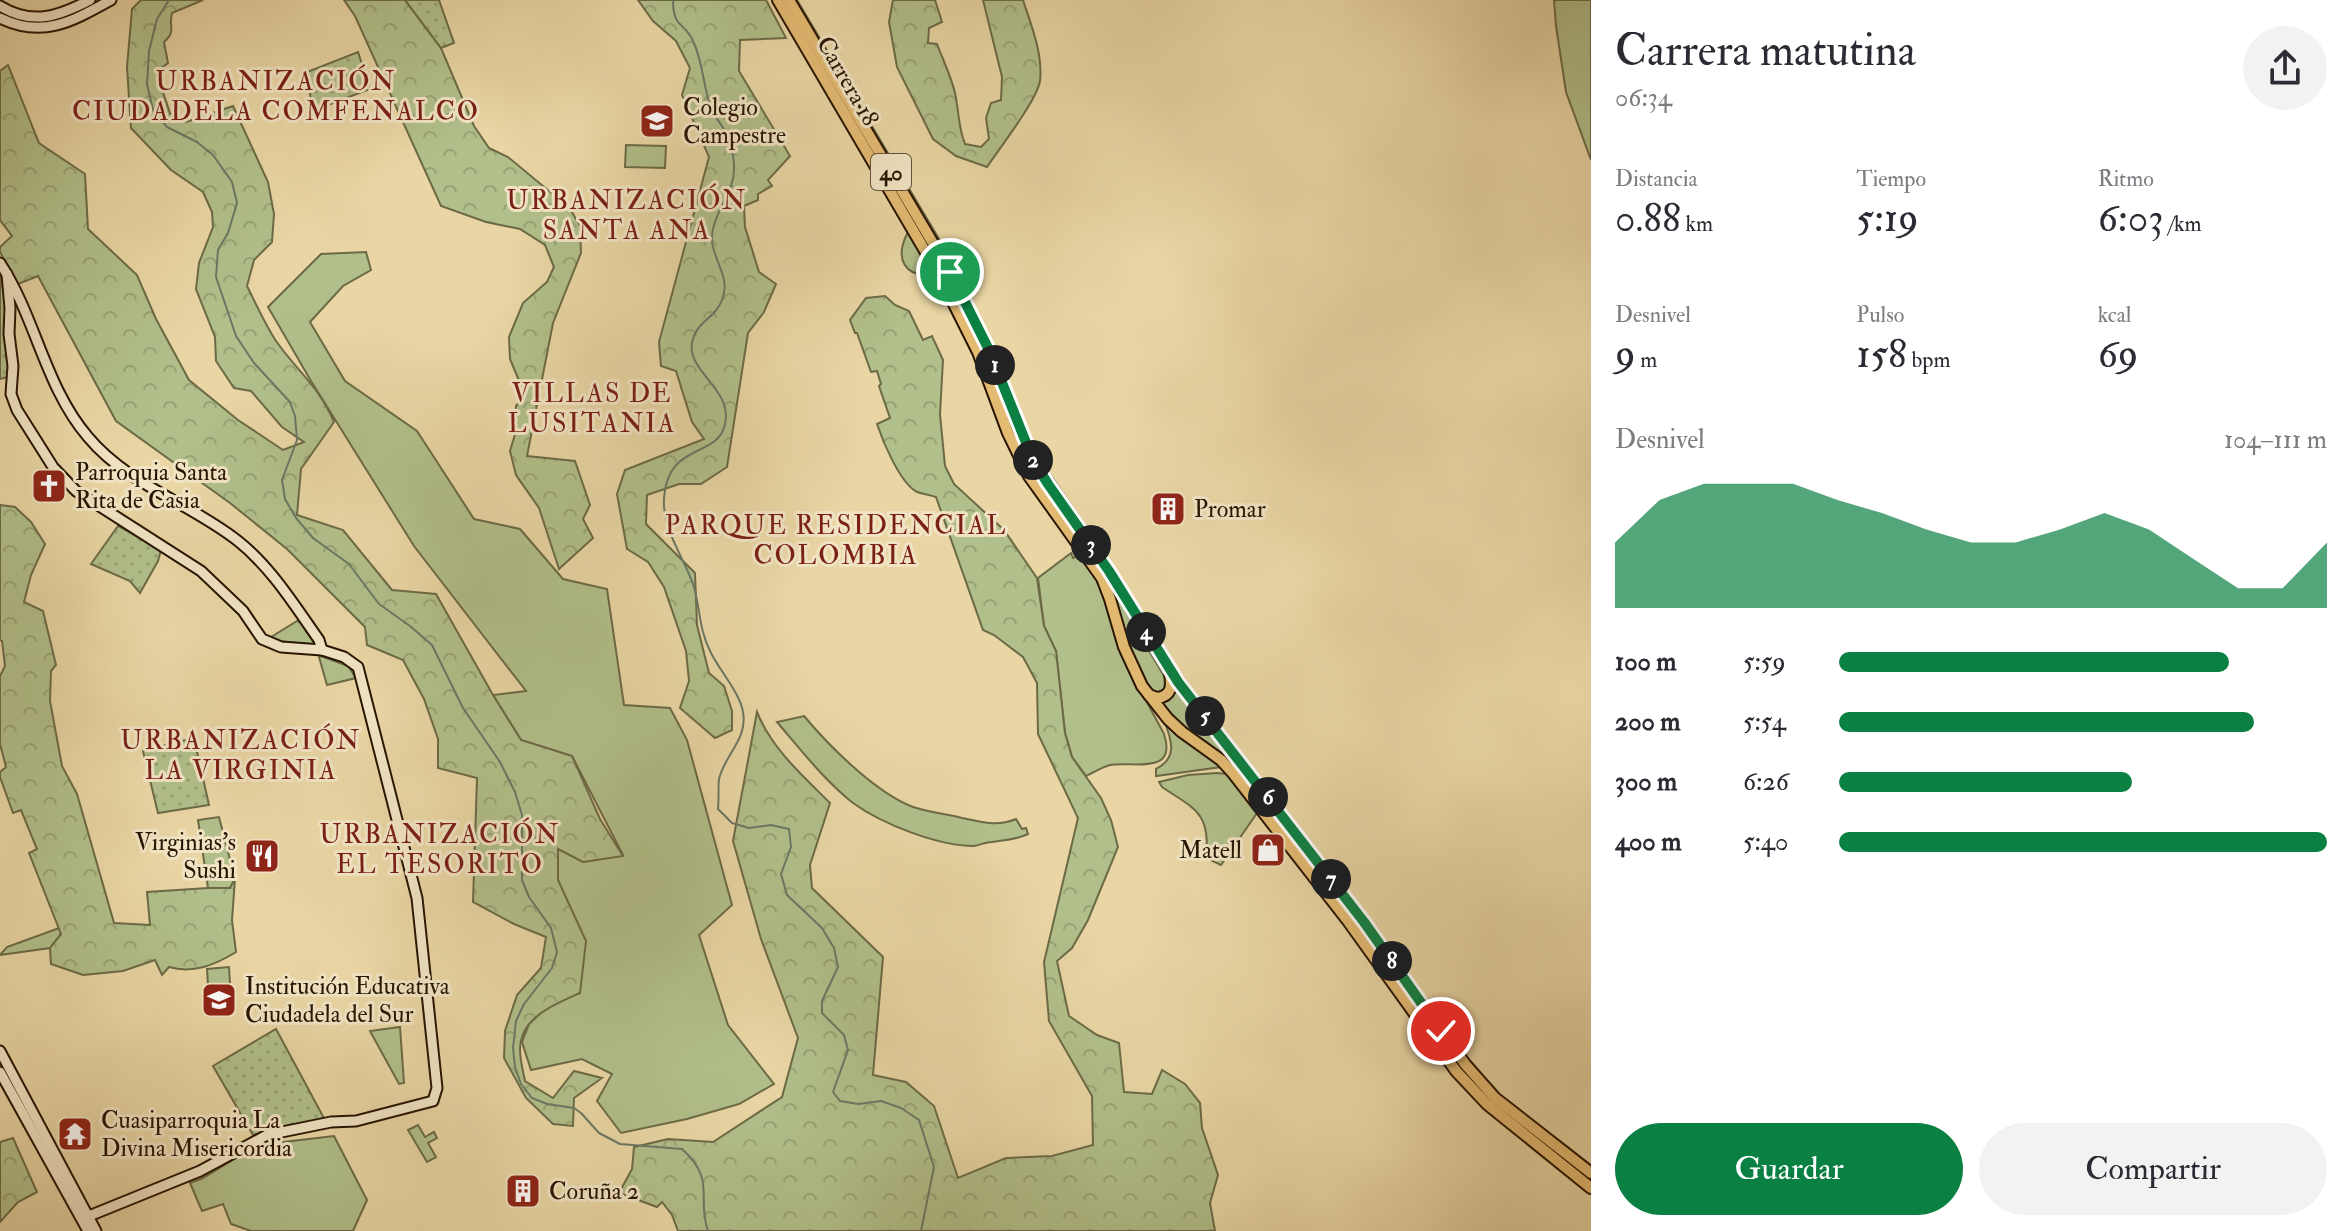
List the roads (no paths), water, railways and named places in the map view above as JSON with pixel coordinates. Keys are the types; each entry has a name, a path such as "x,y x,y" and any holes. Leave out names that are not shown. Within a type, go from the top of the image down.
{"main road":[{"name":"Carrera 18","path":"778,0 941,278 978,352 1008,433 1029,476 1102,578 1130,661 1149,695 1182,732 1210,751 1232,772 1348,921 1456,1071 1487,1104 1591,1188"},
{"name":"Carrera 18","path":"789,0 950,272 989,350 1033,460 1109,571 1169,669 1364,922 1465,1064 1495,1098 1591,1173"},
{"path":"1149,695 1160,698 1168,693 1171,689 1169,669"}],"street":[{"path":"0,6 23,16 47,17 60,15 90,0"},
{"path":"0,18 33,28 49,27 76,19 111,0"},
{"path":"0,263 30,319 69,412 88,437 109,459 238,541 281,587 319,640 322,650"},
{"path":"7,274 13,366 11,394 17,410 53,467 76,491 201,571 243,611 262,639 281,647 322,650 344,657 358,667 417,898 437,1088 433,1101 356,1121 331,1122 267,1135 200,1171 89,1216"},
{"path":"0,1051 96,1231"},
{"path":"0,1072 88,1231"}],"waterway":[{"path":"169,0 157,19 149,51 147,84 153,110 167,127 197,142 213,155 232,182 237,203 228,233 218,250 216,277 236,336 254,363 290,402 295,416 297,440 282,480 285,499 313,538 349,564 379,604 432,645 463,708 500,762 515,792 522,815 522,880 529,897 551,928 557,952 552,968 524,1004 516,1021 513,1048 521,1084 532,1098 574,1108 599,1133 620,1144 682,1149 699,1170 708,1231"},
{"path":"673,0 677,21 690,35 696,49 710,105 727,135 734,162 734,176 712,231 713,249 725,284 724,292 719,306 697,330 692,343 696,363 723,401 725,424 721,435 713,442 674,467 667,480 664,498 666,521 693,584 707,644 738,697 743,712 742,730 719,779 718,809 732,823 749,828 771,825 789,829 791,847 781,874 787,895 822,928 834,948 838,967 822,1001 822,1013 844,1035 848,1050 833,1092 840,1101 858,1104 881,1101 901,1108 919,1120 934,1167 921,1231"}],"place":[{"name":"Colegio Campestre","path":"657,121"},
{"name":"Parroquia Santa Rita de Casia","path":"49,486"},
{"name":"Promar","path":"1168,509"},
{"name":"Matell","path":"1268,850"},
{"name":"Virginias's Sushi","path":"262,856"},
{"name":"Institución Educativa Ciudadela del Sur","path":"219,1000"},
{"name":"Cuasiparroquia La Divina Misericordia","path":"75,1134"},
{"name":"Coruña 2","path":"523,1191"}],"district":[{"name":"URBANIZACIÓN CIUDADELA COMFENALCO","path":"276,96"},
{"name":"URBANIZACIÓN SANTA ANA","path":"627,215"},
{"name":"VILLAS DE LUSITANIA","path":"592,408"},
{"name":"PARQUE RESIDENCIAL COLOMBIA","path":"836,540"},
{"name":"URBANIZACIÓN LA VIRGINIA","path":"241,755"},
{"name":"URBANIZACIÓN EL TESORITO","path":"440,849"}]}
